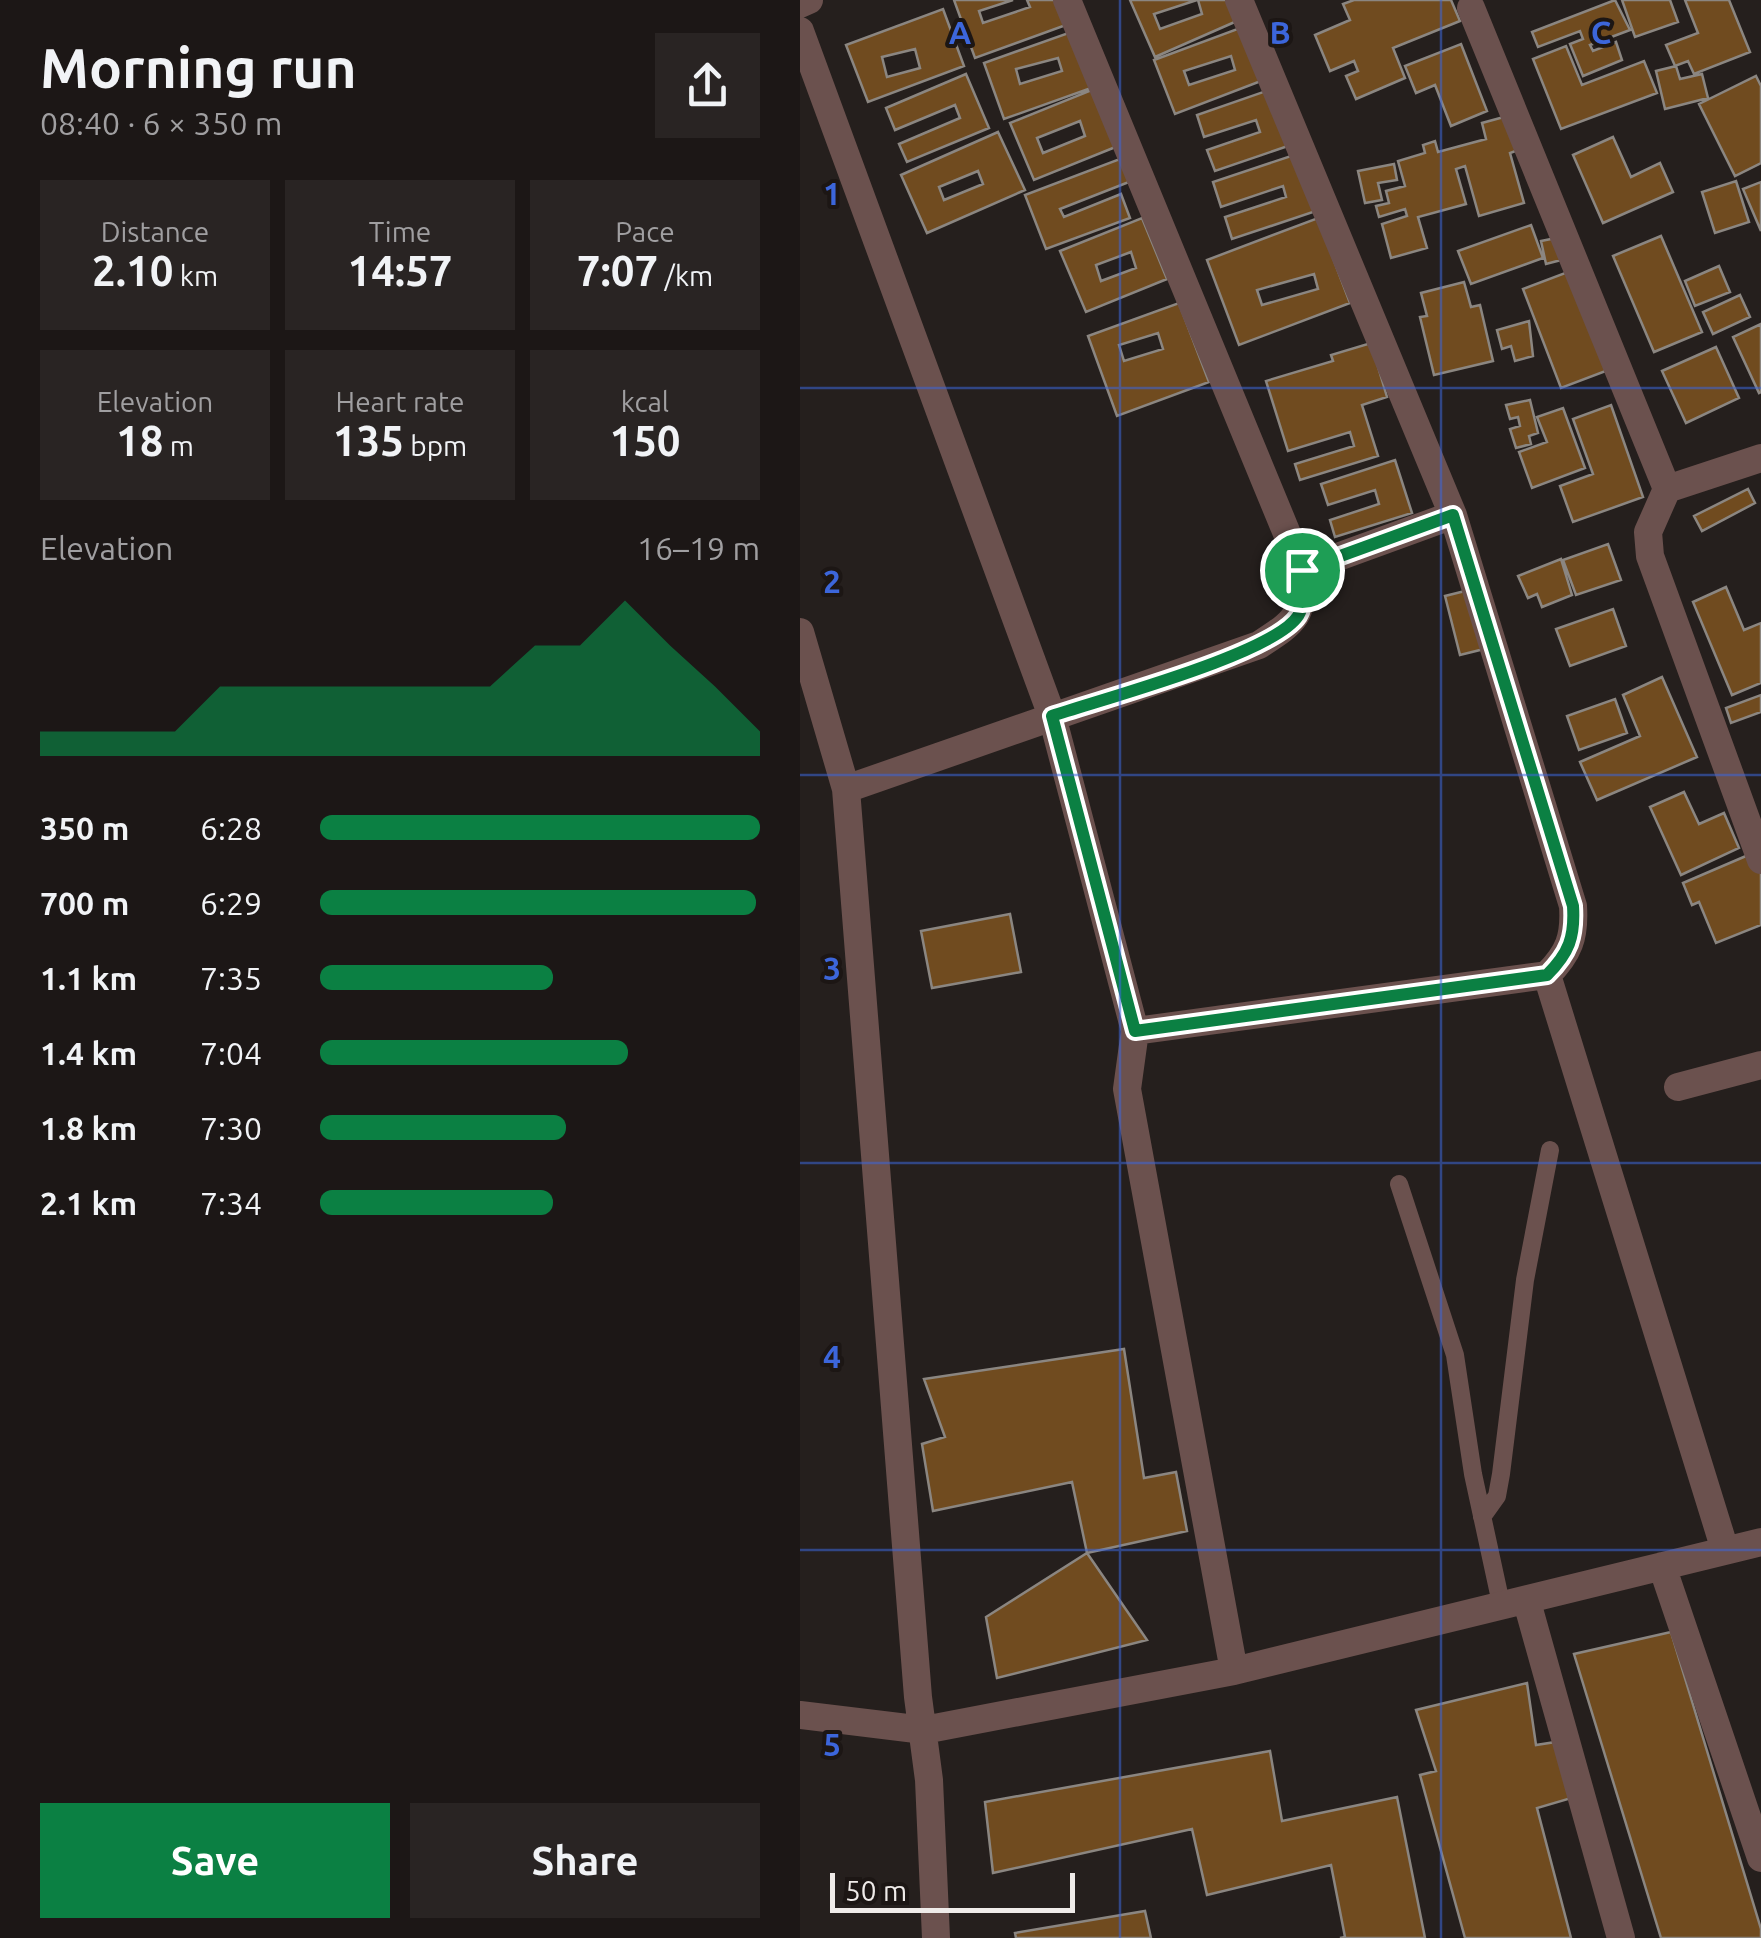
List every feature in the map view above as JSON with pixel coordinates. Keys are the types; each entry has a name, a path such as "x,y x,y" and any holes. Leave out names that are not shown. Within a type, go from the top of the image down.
{"street":[{"path":"800,4 809,0"},
{"path":"846,789 1259,645 1298,615 1303,600 1302,570 1067,0"},
{"path":"1135,1031 1547,975 1567,955 1574,928 1573,906 1453,515 1238,0"},
{"path":"1476,3 1667,490 1648,532 1650,556 1761,860"},
{"path":"800,31 1052,716 1135,1031 1127,1090 1234,1672"},
{"path":"1667,490 1761,458"},
{"path":"1302,570 1453,515"},
{"path":"800,632 846,789 924,1730 936,1938"},
{"path":"1547,975 1724,1550"},
{"path":"1678,1087 1761,1065"},
{"path":"800,1715 924,1730 1234,1672 1761,1542"},
{"path":"1662,1566 1761,1858"},
{"path":"1515,1605 1621,1938"}],"lane":[{"path":"1482,1518 1496,1496 1501,1474 1525,1280 1550,1150"},
{"path":"1398,1184 1455,1355 1482,1518 1515,1605"}],"building":[{"path":"954,0 1013,0 979,11 983,23 1030,7 1027,0 1057,0 1066,25 975,58"},
{"path":"1130,0 1197,0 1154,14 1160,29 1202,14 1198,0 1228,0 1237,21 1155,57"},
{"path":"1354,0 1451,0 1460,21 1393,48 1405,78 1356,99 1346,76 1358,71 1354,61 1330,71 1315,35 1350,20 1343,4"},
{"path":"1615,0 1630,30 1590,45 1593,51 1616,42 1622,60 1583,76 1570,44 1583,39 1580,31 1538,47 1532,32"},
{"path":"1622,0 1670,0 1678,22 1635,37"},
{"path":"1685,0 1729,0 1750,52 1694,74 1688,61 1675,66 1666,45 1698,33"},
{"path":"943,9 964,66 868,102 846,45","holes":["915,49 920,68 887,77 882,57"]},
{"path":"1240,28 1261,81 1175,114 1154,60","holes":["1231,56 1235,70 1189,85 1184,71"]},
{"path":"1074,31 1094,87 1004,119 984,63","holes":["1058,58 1062,71 1020,84 1016,69"]},
{"path":"1461,44 1487,111 1451,126 1435,85 1416,93 1405,66"},
{"path":"1566,46 1582,85 1644,61 1657,93 1561,129 1533,59"},
{"path":"1676,66 1680,79 1702,74 1708,98 1665,109 1656,71"},
{"path":"966,74 989,128 907,162 899,144 960,118 955,105 895,130 886,108"},
{"path":"1756,76 1761,86 1761,163 1735,176 1699,104"},
{"path":"1094,89 1118,146 1034,180 1010,123","holes":["1080,121 1085,136 1043,153 1037,138"]},
{"path":"1272,89 1291,145 1215,171 1207,150 1260,132 1256,120 1204,137 1197,115"},
{"path":"1511,115 1521,149 1510,153 1524,203 1479,216 1465,166 1456,169 1466,204 1418,217 1427,248 1391,258 1382,224 1407,216 1405,209 1379,217 1376,206 1389,203 1386,191 1405,186 1398,161 1425,153 1423,145 1435,141 1438,152 1486,139 1482,123"},
{"path":"998,132 1025,190 927,233 901,175","holes":["978,171 983,184 944,200 939,187"]},
{"path":"1613,137 1631,177 1660,163 1673,192 1603,223 1573,155"},
{"path":"1297,154 1316,211 1232,239 1225,217 1286,197 1283,186 1221,207 1213,182"},
{"path":"1125,157 1134,180 1060,209 1064,217 1121,194 1130,218 1046,249 1025,195"},
{"path":"1394,164 1397,180 1378,183 1382,200 1365,203 1358,171"},
{"path":"1736,181 1749,222 1715,233 1702,192"},
{"path":"1761,182 1761,231 1743,189"},
{"path":"1142,218 1167,279 1086,312 1060,251","holes":["1131,252 1136,268 1101,281 1096,265"]},
{"path":"1318,218 1350,303 1239,345 1207,260","holes":["1314,274 1318,289 1262,305 1257,290"]},
{"path":"1531,225 1543,258 1471,284 1458,251"},
{"path":"1661,236 1702,332 1654,352 1613,256"},
{"path":"1556,238 1561,260 1546,264 1541,241"},
{"path":"1719,266 1730,292 1695,306 1685,281"},
{"path":"1573,270 1611,369 1561,388 1523,289"},
{"path":"1464,282 1471,307 1480,305 1493,361 1434,375 1420,317 1427,316 1421,293"},
{"path":"1740,295 1750,317 1713,334 1703,312"},
{"path":"1179,303 1209,382 1117,416 1088,336","holes":["1158,333 1163,349 1124,361 1119,345"]},
{"path":"1529,321 1533,356 1515,361 1511,346 1502,349 1497,330"},
{"path":"1761,324 1761,392 1759,393 1733,337"},
{"path":"1371,343 1387,397 1362,405 1378,456 1300,480 1295,464 1354,446 1350,432 1288,451 1266,381 1333,361 1331,355"},
{"path":"1716,347 1739,398 1686,423 1662,371"},
{"path":"1530,400 1538,433 1529,436 1531,444 1516,448 1510,429 1520,426 1518,417 1510,419 1506,405"},
{"path":"1611,405 1643,497 1573,522 1560,486 1593,474 1573,419"},
{"path":"1563,408 1585,468 1532,488 1519,452 1547,442 1537,417"},
{"path":"1395,460 1412,513 1335,537 1330,520 1379,504 1375,490 1328,505 1321,484"},
{"path":"1748,489 1755,503 1702,531 1694,516"},
{"path":"1608,544 1621,580 1576,595 1563,560"},
{"path":"1561,559 1572,595 1542,607 1537,594 1528,598 1518,576"},
{"path":"1726,587 1744,630 1761,623 1761,683 1732,695 1693,602"},
{"path":"1469,590 1484,649 1460,655 1445,596"},
{"path":"1613,609 1626,646 1570,666 1556,629"},
{"path":"1662,677 1697,757 1597,800 1580,762 1640,736 1623,695"},
{"path":"1761,695 1761,712 1731,723 1726,708"},
{"path":"1615,699 1627,733 1579,750 1567,716"},
{"path":"1684,792 1699,824 1724,813 1739,848 1681,875 1650,807"},
{"path":"1753,853 1761,872 1761,925 1716,943 1699,902 1692,905 1683,883"},
{"path":"1010,914 1021,972 932,988 921,931"},
{"path":"1124,1349 1144,1478 1176,1472 1187,1531 1087,1553 1072,1482 933,1511 922,1444 945,1437 924,1379"},
{"path":"1087,1553 1147,1640 997,1678 986,1617"},
{"path":"1671,1632 1761,1938 1661,1938 1574,1654"},
{"path":"1527,1683 1536,1745 1562,1741 1575,1797 1537,1808 1571,1938 1465,1938 1420,1775 1436,1771 1416,1710"},
{"path":"1270,1751 1282,1821 1397,1797 1425,1938 1340,1938 1345,1937 1331,1865 1207,1895 1192,1829 993,1873 985,1802"},
{"path":"1145,1911 1151,1938 1016,1938 1015,1933"}],"route":[{"path":"1453,515 1573,906 1574,928 1567,955 1547,975 1135,1031 1052,716 1259,645 1298,615 1303,600 1302,570 1453,515"}]}
